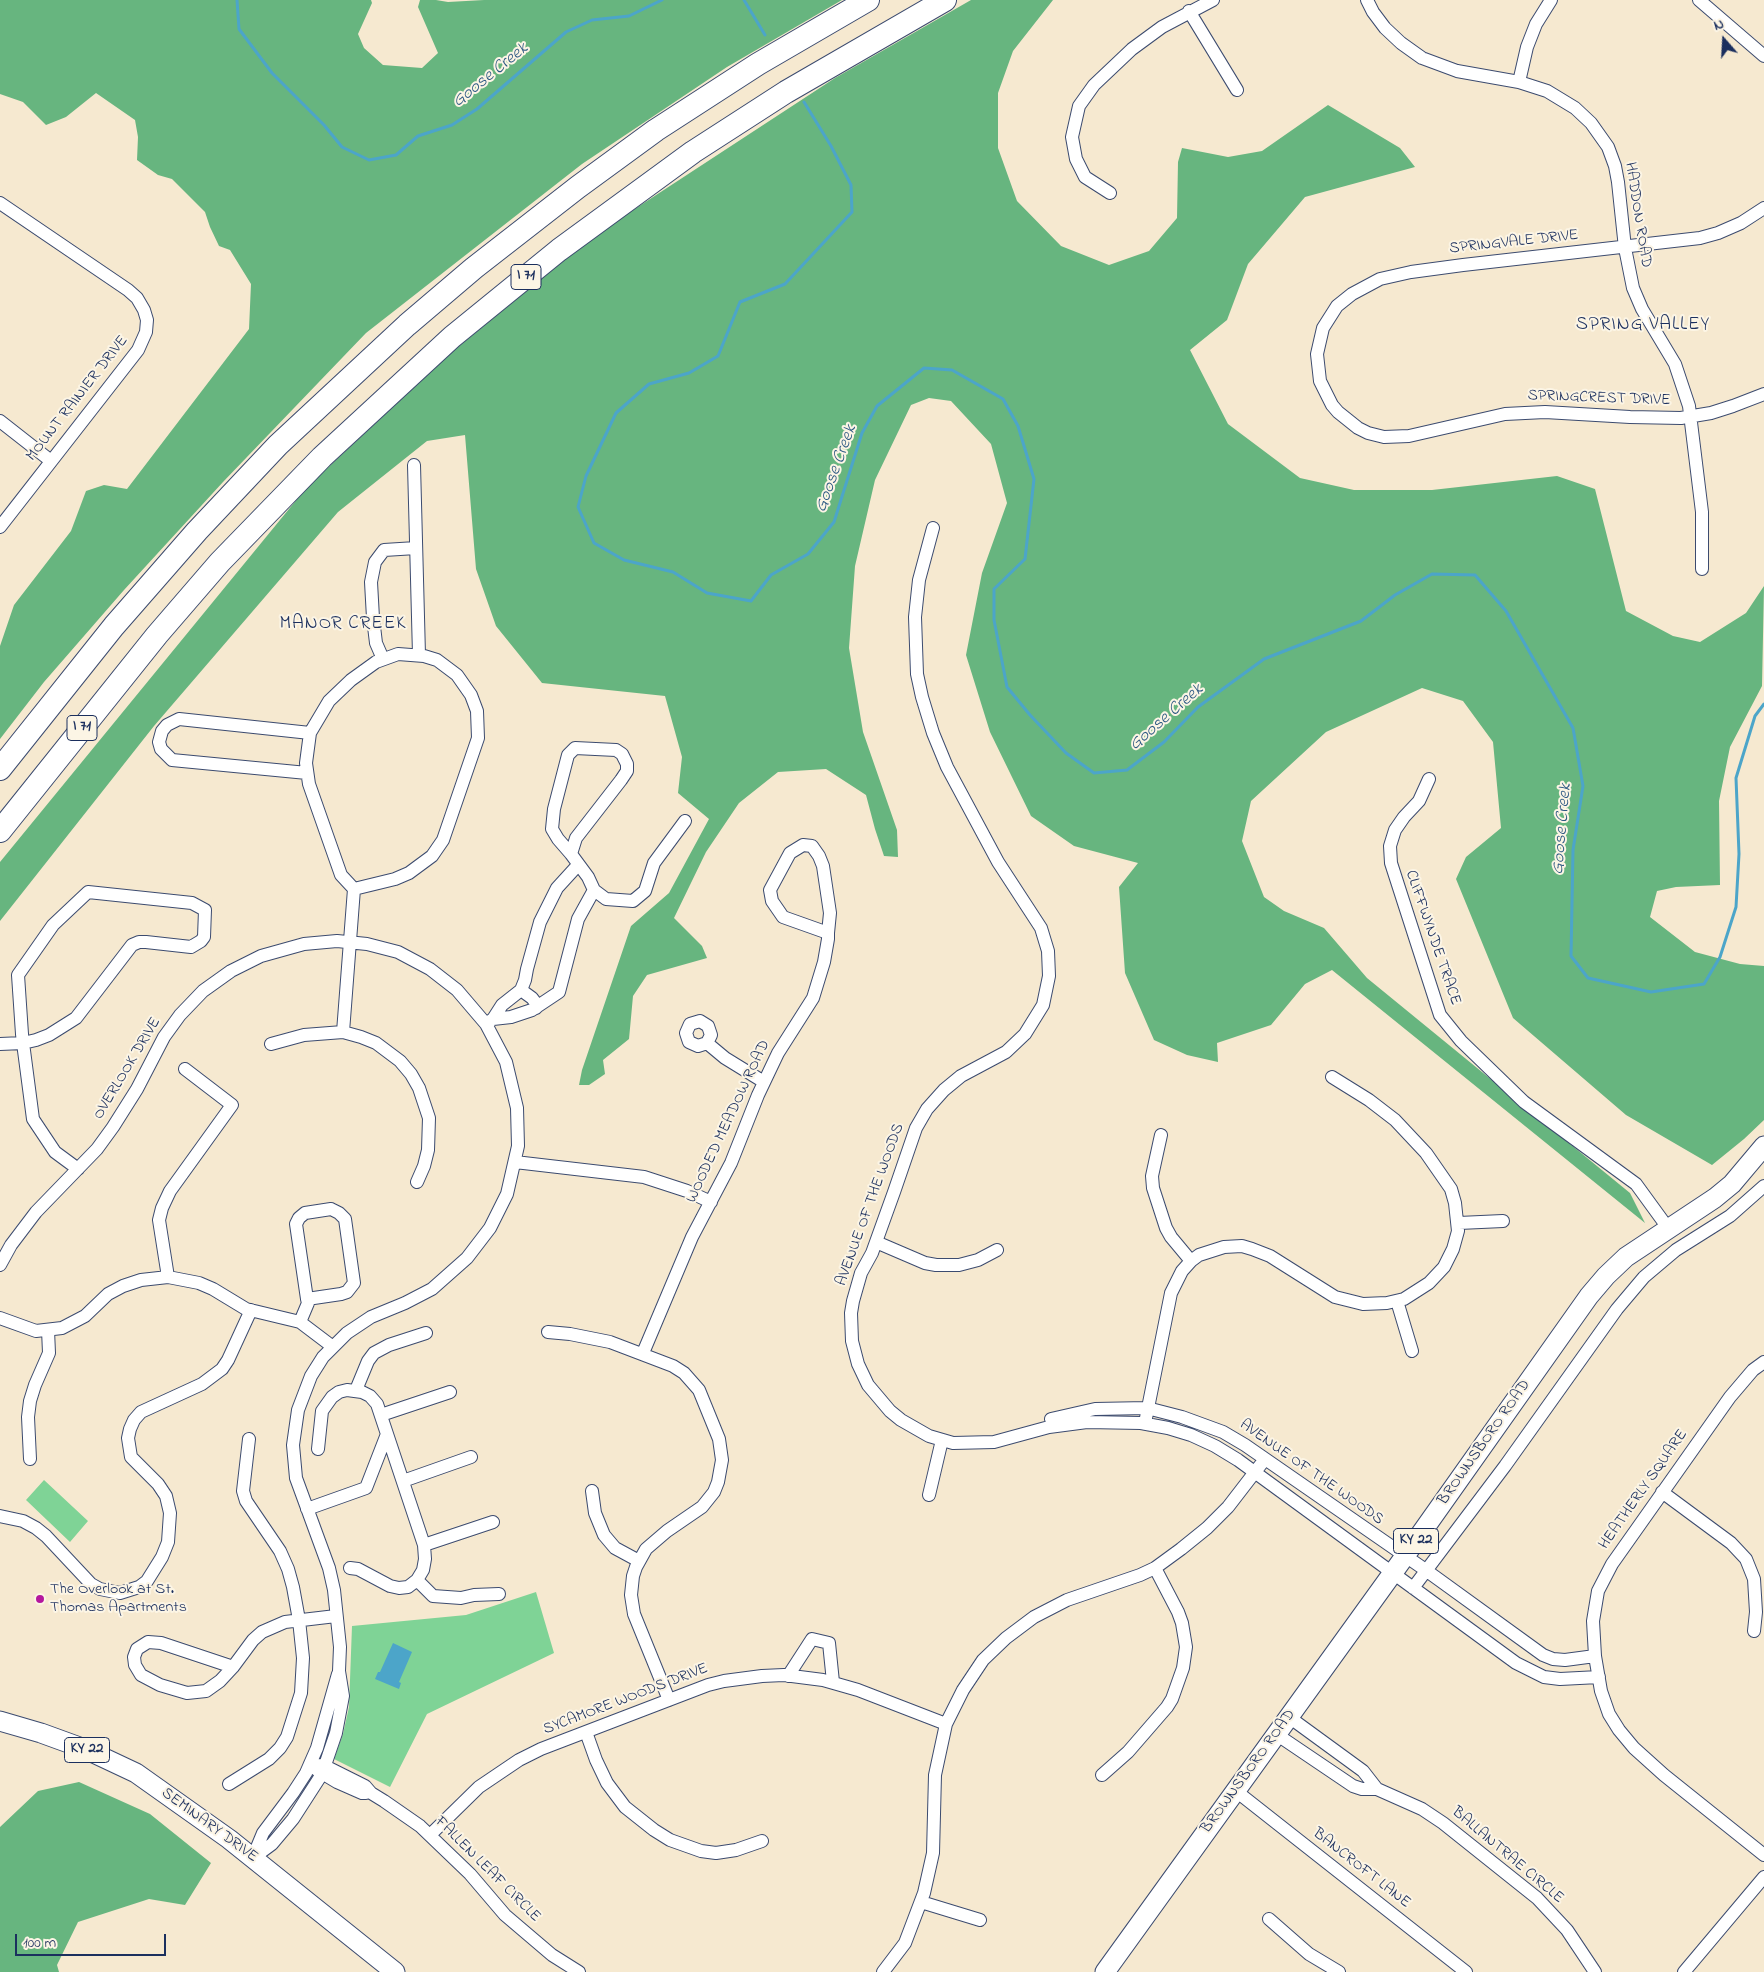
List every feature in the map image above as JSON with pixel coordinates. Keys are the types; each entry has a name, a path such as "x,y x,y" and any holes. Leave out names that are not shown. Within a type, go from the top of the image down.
{"highway":[{"name":"I 71","path":"0,769 114,626 197,531 278,446 407,325 496,251 578,187 656,130 743,74 868,0"},
{"name":"I 71","path":"0,831 132,666 220,562 322,457 432,355 559,250 693,152 786,92 945,0"}],"main road":[{"name":"BROWNSBORO ROAD","path":"1105,1972 1393,1574 1589,1296 1626,1257 1732,1184 1764,1146"},
{"name":"SEMINARY DRIVE","path":"0,1721 85,1749 136,1773 253,1858 395,1972"}],"street":[{"path":"1110,193 1085,177 1076,159 1072,137 1079,106 1094,85 1125,55 1162,27 1212,0"},
{"name":"HADDON ROAD","path":"1367,0 1385,28 1401,43 1422,58 1457,71 1519,82 1547,91 1566,101 1591,123 1603,138 1615,166 1625,248 1633,288 1642,309 1675,364 1685,388 1702,512 1702,569"},
{"path":"1519,82 1527,47 1536,24 1551,0"},
{"path":"1699,0 1764,56"},
{"path":"1189,12 1237,90"},
{"name":"MOUNT RAINIER DRIVE","path":"0,203 128,290 137,298 144,310 146,320 146,332 138,350 0,527"},
{"name":"SPRINGVALE DRIVE","path":"1317,369 1320,337 1331,313 1352,294 1380,279 1411,272 1463,265 1688,240 1718,233 1741,223 1764,208"},
{"name":"SPRINGCREST DRIVE","path":"1317,369 1323,389 1338,412 1358,428 1384,438 1409,436 1460,423 1513,414 1545,412 1665,418 1690,416 1733,406 1764,394"},
{"path":"0,421 51,461"},
{"path":"414,465 419,655"},
{"name":"AVENUE OF THE WOODS","path":"933,528 919,580 915,618 917,674 922,697 933,733 947,767 998,862 1041,928 1048,951 1048,976 1042,1005 1025,1034 1006,1052 961,1076 944,1090 927,1109 908,1146 876,1242 852,1300 851,1334 858,1364 868,1385 890,1411 916,1429 953,1443 994,1442 1058,1425 1087,1422 1145,1423 1191,1435 1215,1446 1255,1472 1516,1663 1544,1677 1560,1679 1598,1677"},
{"path":"383,659 376,643 373,618 371,582 374,562 384,550 416,548"},
{"path":"398,654 419,655 437,660 448,667 471,695 477,711 478,738 443,840 432,856 409,873 396,879 354,889 346,882 338,868 309,784 306,763 310,732 320,714 337,692 350,680 383,659 398,654"},
{"path":"307,773 172,760 161,750 159,742 162,731 167,725 179,719 310,732"},
{"path":"571,854 576,838 627,770 627,764 622,754 616,750 575,748 568,755 554,809 552,829 558,840 588,877 594,890 606,899 633,901 645,892 654,862 685,821"},
{"name":"CLIFFWYNDE TRACE","path":"1429,779 1419,801 1395,830 1390,846 1391,863 1440,1015 1461,1041 1524,1102 1636,1184 1668,1228"},
{"name":"WOODED MEADOW ROAD","path":"643,1353 692,1237 731,1163 764,1082 778,1053 813,998 824,962 828,933 830,913 819,856 812,846 803,845 790,853 770,890 772,901 783,917 828,933"},
{"path":"490,1022 502,1005 521,990 526,980 527,969 540,922 557,888 578,865"},
{"path":"343,1032 354,889"},
{"path":"490,1022 536,1008 559,992 578,919 594,890"},
{"path":"0,1044 23,1043 49,1035 76,1018 132,945 146,942 191,947 201,941 204,936 205,910 192,903 88,892 53,925 18,974 23,1043 33,1119 55,1152 78,1169"},
{"name":"OVERLOOK DRIVE","path":"0,1264 11,1245 36,1212 97,1149 127,1106 164,1037 180,1015 203,991 231,971 275,950 321,942 367,944 398,952 430,969 457,990 490,1022 506,1062 514,1092 518,1146 507,1194 499,1212 490,1228 467,1258 432,1289 405,1303 372,1316 347,1333 333,1347 311,1376 298,1410 294,1427 293,1460 296,1478 329,1568 340,1647 339,1671"},
{"path":"521,990 536,1002 536,1008"},
{"path":"271,1044 304,1035 343,1032 361,1037 388,1051 411,1074 425,1103 430,1133 424,1166 417,1182"},
{"path":"707,1043 725,1058 764,1082"},
{"path":"168,1277 159,1220 162,1208 170,1191 232,1104 185,1070"},
{"path":"1145,1423 1171,1292 1182,1271 1191,1260 1206,1252 1224,1246 1242,1246 1262,1252 1335,1296 1345,1300 1375,1304 1398,1301 1420,1290 1444,1267 1453,1249 1458,1223 1451,1189 1417,1142 1382,1109 1332,1077"},
{"path":"1161,1135 1152,1176 1153,1188 1171,1238 1191,1260"},
{"path":"515,1162 644,1177 687,1191 711,1202"},
{"path":"1413,1588 1505,1466 1617,1309 1644,1277 1676,1250 1730,1216 1764,1186"},
{"path":"300,1322 308,1303 307,1299 296,1224 305,1213 331,1208 345,1219 354,1283 346,1292 307,1299"},
{"path":"1458,1223 1503,1222"},
{"path":"876,1242 925,1263 936,1265 959,1266 978,1260 997,1250"},
{"path":"0,1318 36,1331 48,1330 74,1322 85,1316 108,1294 123,1286 141,1280 168,1277 199,1283 251,1310 274,1314 300,1322 333,1347"},
{"path":"1398,1301 1412,1351"},
{"path":"0,1516 23,1521 36,1528 46,1536 91,1584 100,1589 120,1593 130,1591 147,1581 162,1557 168,1542 170,1513 166,1496 158,1484 131,1457 128,1448 130,1429 134,1420 141,1412 202,1384 222,1369 251,1310"},
{"path":"30,1459 28,1417 30,1401 49,1353 48,1330"},
{"path":"548,1332 570,1334 610,1342 673,1366 684,1373 699,1390 720,1439 722,1460 718,1482 709,1499 646,1549 633,1576 632,1605 669,1700"},
{"path":"356,1390 368,1361 374,1353 389,1345 426,1333"},
{"name":"HEATHERLY SQUARE","path":"1764,1362 1753,1370 1738,1386 1612,1564 1601,1584 1595,1602 1593,1621 1595,1656 1601,1691 1609,1714 1618,1730 1634,1748 1764,1855"},
{"path":"318,1449 322,1411 328,1401 339,1392 356,1390 370,1396 377,1404 381,1414 424,1545 425,1559 423,1570 417,1580 408,1587 390,1586 358,1569 350,1568"},
{"path":"381,1414 450,1392"},
{"name":"AVENUE OF THE WOODS","path":"1023,1433 1034,1426 1073,1413 1096,1409 1147,1408 1202,1423 1223,1432 1265,1459 1427,1571 1545,1656"},
{"path":"307,1509 366,1488 387,1434"},
{"path":"229,1784 269,1758 280,1748 292,1727 301,1685 303,1658 299,1620 288,1569 280,1551 256,1518 245,1496 243,1481 249,1439"},
{"path":"929,1495 942,1440"},
{"path":"403,1481 471,1457"},
{"path":"883,1972 905,1943 921,1902 932,1852 935,1775 946,1724 963,1690 983,1660 1018,1628 1034,1617 1067,1600 1122,1582 1155,1568 1207,1528 1228,1507 1265,1459"},
{"path":"592,1491 595,1513 604,1535 615,1548 639,1561"},
{"path":"1662,1492 1731,1543 1746,1558 1754,1579 1756,1612 1754,1631"},
{"path":"424,1545 493,1522"},
{"path":"1102,1775 1135,1745 1167,1707 1172,1699 1183,1668 1186,1647 1182,1623 1155,1568"},
{"path":"417,1580 433,1596 461,1598 474,1595 499,1594"},
{"path":"1455,1618 1467,1601"},
{"path":"232,1668 161,1643 148,1642 137,1649 134,1657 135,1665 141,1675 160,1685 187,1693 206,1691 220,1681 232,1668 253,1640 262,1632 285,1622 336,1616"},
{"path":"788,1676 812,1639 829,1643 833,1682"},
{"path":"1537,1674 1545,1656 1565,1660 1595,1656"},
{"path":"253,1858 263,1833 293,1793 310,1764 317,1748 339,1671"},
{"path":"253,1858 272,1844 288,1826 305,1802 323,1770 336,1733 343,1696 339,1671"},
{"name":"SYCAMORE WOODS DRIVE","path":"430,1835 460,1804 498,1773 541,1749 708,1685 724,1681 762,1676 804,1676 858,1690 946,1724"},
{"name":"BALLANTRAE CIRCLE","path":"1289,1717 1363,1771 1377,1789"},
{"path":"586,1732 607,1783 625,1807 670,1840 701,1851 716,1853 736,1850 762,1841"},
{"name":"BALLANTRAE CIRCLE","path":"1276,1734 1353,1786 1362,1789 1377,1789 1422,1809 1443,1823 1536,1898 1560,1922 1595,1972"},
{"name":"FALLEN LEAF CIRCLE","path":"310,1764 365,1786 371,1793 384,1800 430,1835 470,1874 505,1915 552,1955 579,1972"},
{"name":"BANCROFT LANE","path":"1236,1791 1466,1972"},
{"path":"1684,1972 1702,1953 1764,1876"},
{"path":"921,1902 980,1920"},
{"path":"1269,1919 1309,1954 1338,1972"}],"green space":[{"path":"0,0 371,0 372,3 358,34 364,48 383,65 422,68 438,53 418,7 420,0 448,2 484,0 842,0 727,67 582,164 366,333 223,482 124,590 44,682 0,739 0,646 14,605 71,531 86,491 104,485 127,489 249,329 251,284 230,250 219,246 205,212 172,179 158,175 137,160 138,137 135,120 96,93 66,117 46,125 23,102 0,94"},
{"path":"971,0 1053,0 1013,51 998,93 998,148 1017,201 1061,246 1109,265 1149,251 1177,218 1178,162 1182,148 1228,157 1262,151 1328,105 1400,148 1415,167 1305,197 1248,264 1227,320 1190,350 1228,424 1300,478 1354,490 1432,490 1557,476 1595,489 1626,611 1673,636 1700,642 1746,613 1764,586 1762,686 1730,747 1719,801 1720,885 1676,887 1657,891 1650,917 1695,952 1740,964 1764,966 1764,1120 1712,1165 1626,1115 1513,1018 1456,879 1466,857 1501,828 1493,742 1463,701 1422,688 1326,732 1251,801 1242,841 1264,897 1284,911 1324,928 1367,978 1630,1193 1645,1223 1332,970 1305,984 1271,1025 1217,1043 1218,1062 1187,1055 1154,1040 1125,973 1119,887 1138,863 1074,846 1031,816 990,732 966,655 982,573 1007,503 991,444 951,401 929,398 911,405 875,480 855,566 849,648 863,732 897,830 898,857 884,856 866,795 826,769 778,772 739,803 706,852 674,918 702,946 707,958 647,975 633,996 629,1039 603,1060 605,1074 589,1085 579,1085 582,1070 631,926 669,893 709,819 678,793 682,757 665,696 542,683 496,626 476,569 465,435 427,441 338,512 154,726 0,921 0,862 307,487 453,351 595,235 835,78"},
{"path":"44,1480 88,1521 70,1542 26,1500"},
{"path":"536,1592 554,1653 427,1714 390,1787 334,1759 343,1734 349,1707 352,1626 466,1615"},
{"path":"79,1782 150,1814 211,1863 185,1905 149,1899 78,1922 57,1965 59,1972 0,1972 0,1827 38,1791"}],"water":[{"path":"393,1643 412,1652 399,1682 401,1683 399,1689 375,1679"}],"waterway":[{"name":"Goose Creek","path":"237,0 239,29 272,73 324,125 342,147 369,160 396,155 418,136 452,125 477,109 566,32 592,20 629,16 662,0"},
{"name":"Goose Creek","path":"744,0 765,35"},
{"name":"Goose Creek","path":"804,102 831,146 851,185 852,212 785,284 740,302 718,356 689,373 649,384 616,413 586,476 578,507 594,543 624,560 673,572 707,593 751,601 771,575 808,554 834,522 862,433 877,406 924,368 952,370 1003,399 1018,426 1034,479 1025,559 994,589 994,620 1007,687 1030,715 1066,753 1094,773 1127,770 1164,742 1198,707 1264,659 1361,621 1395,595 1432,574 1475,575 1506,611 1573,728 1583,786 1573,850 1571,956 1588,978 1651,992 1704,984 1720,957 1736,907 1739,854 1736,778 1755,716 1764,704"}],"place":[{"name":"The Overlook at St. Thomas Apartments","path":"40,1599"}],"district":[{"name":"SPRING VALLEY","path":"1643,326"},
{"name":"MANOR CREEK","path":"343,625"}]}
